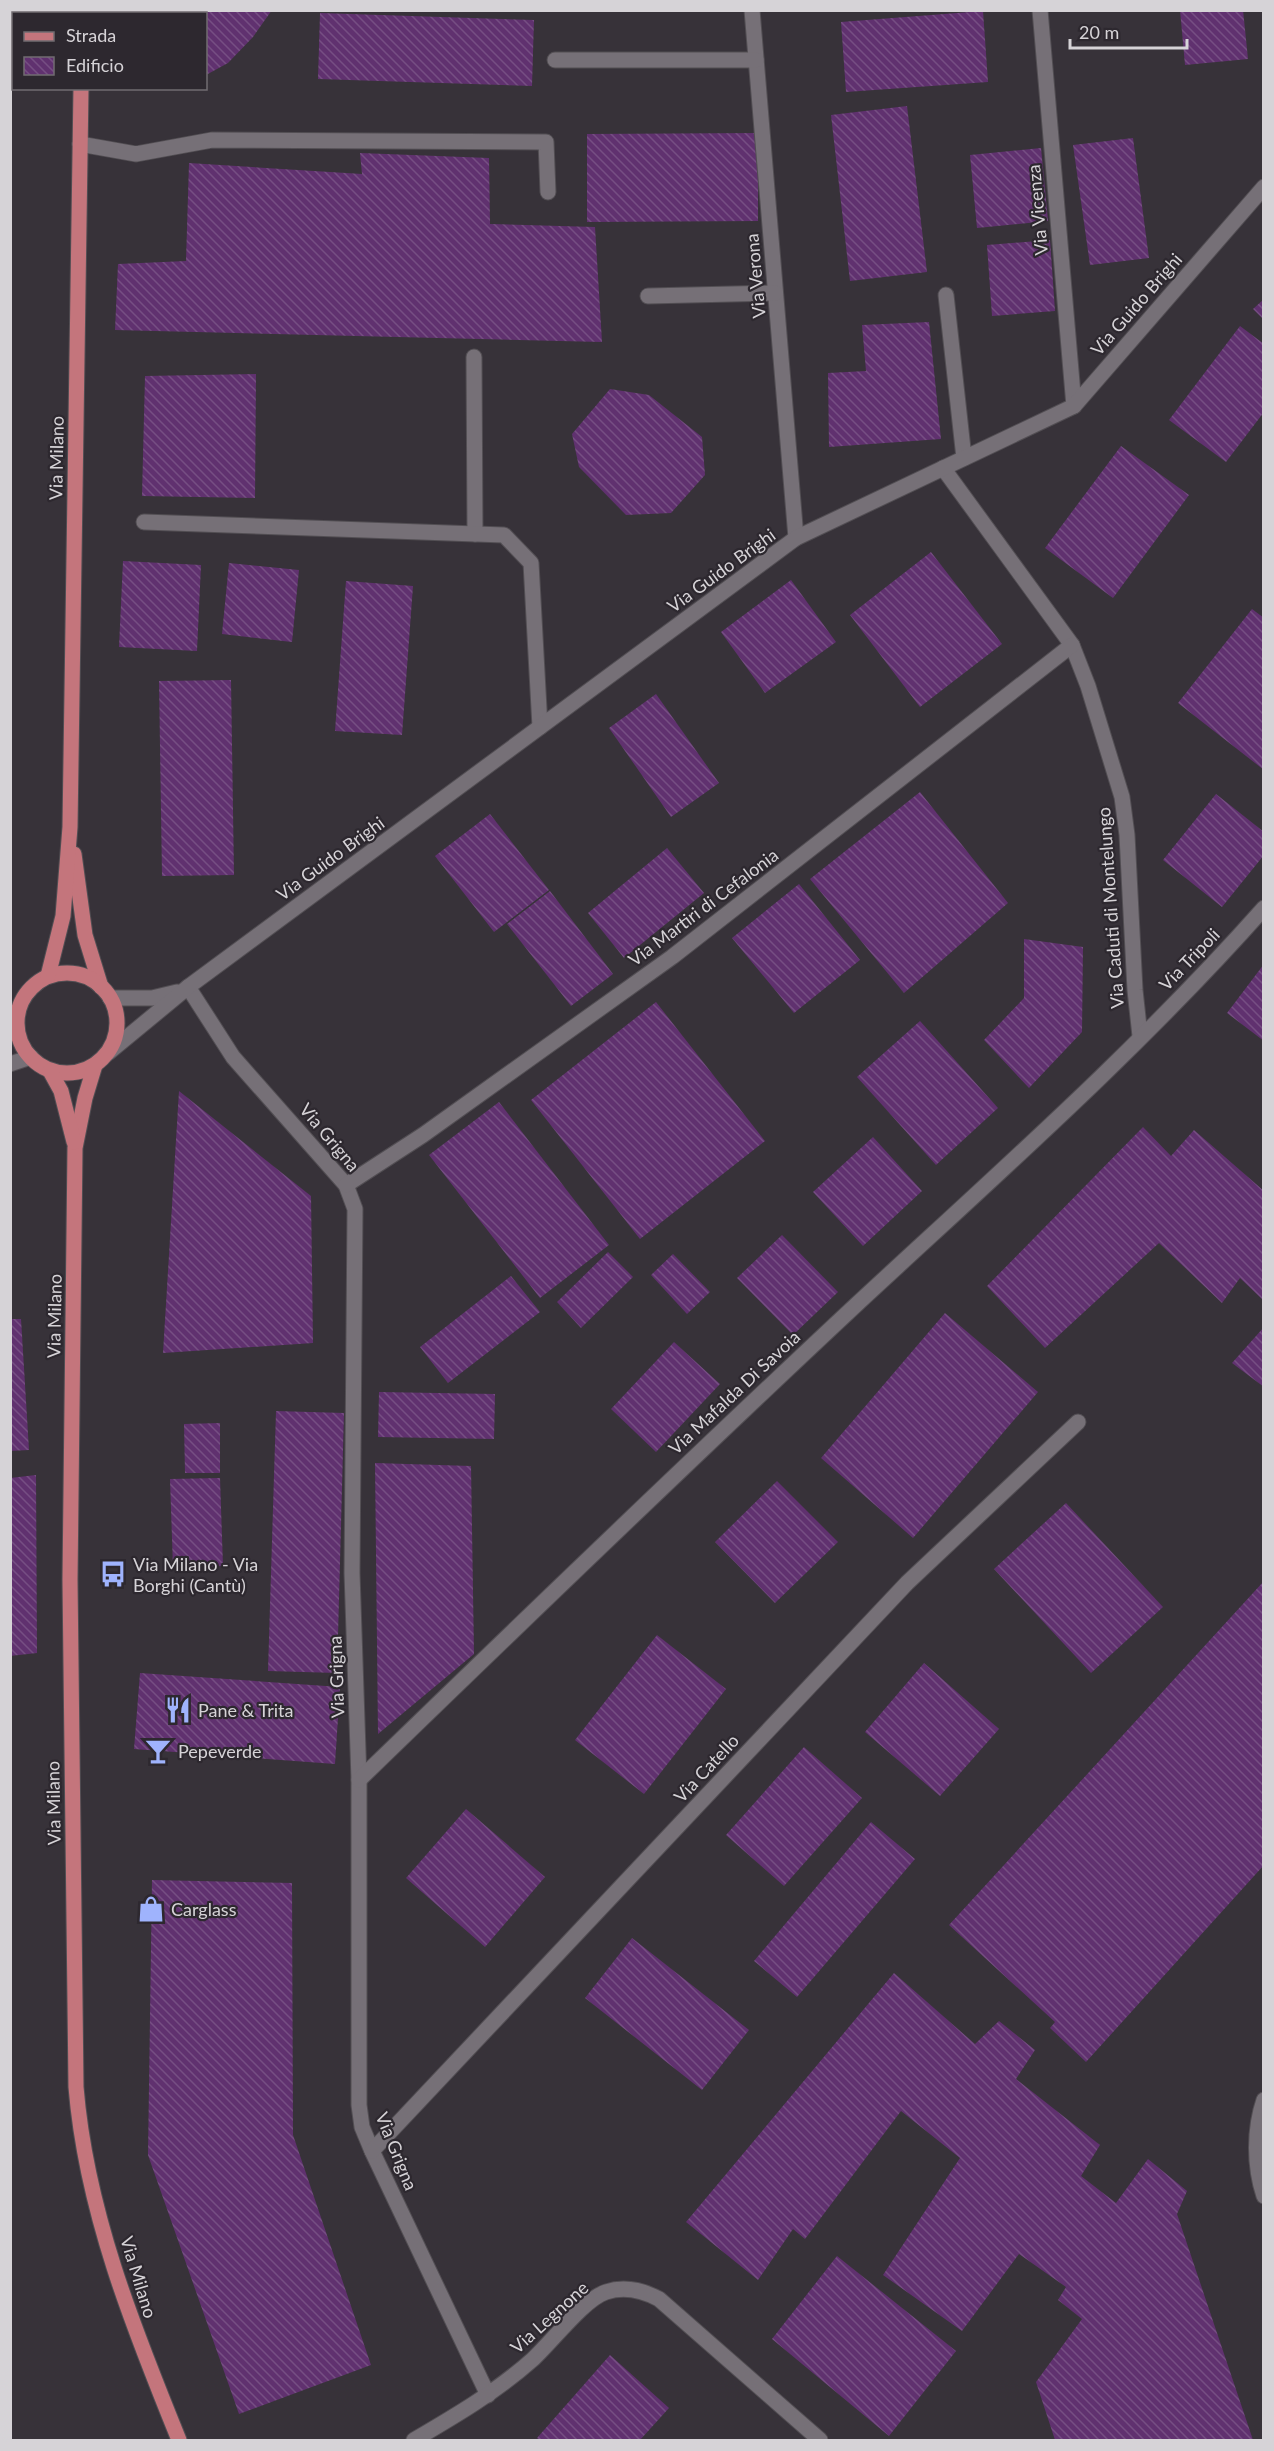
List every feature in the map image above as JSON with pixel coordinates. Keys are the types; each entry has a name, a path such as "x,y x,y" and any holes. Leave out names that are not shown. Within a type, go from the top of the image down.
{"main road":[{"name":"Via Milano","path":"48,976 63,915 70,827 81,90"},
{"name":"Via Milano","path":"70,827 85,935 105,992"},
{"path":"64,973 80,975 105,992 115,1009 117,1025 115,1040 108,1053 95,1065 84,1071 67,1074 50,1071 39,1065 23,1047 14,1016 34,985 48,976 64,973"},
{"name":"Via Milano","path":"95,1065 85,1098 75,1148 70,1580 76,2087 85,2162 98,2208 132,2323 179,2440"},
{"name":"Via Milano","path":"50,1071 61,1091 75,1148"}],"street":[{"name":"Via Verona","path":"752,10 796,538"},
{"name":"Via Vicenza","path":"1040,10 1074,406"},
{"path":"555,60 756,60"},
{"path":"80,144 136,154 212,140 546,142 548,192"},
{"name":"Via Guido Brighi","path":"108,1053 188,987 796,538 1074,406 1263,187"},
{"path":"648,296 776,293"},
{"path":"946,295 964,458"},
{"path":"474,357 475,534"},
{"name":"Via Caduti di Montelungo","path":"943,468 1072,645 1088,686 1122,797 1127,835 1135,990 1140,1036"},
{"path":"144,522 504,536 531,563 540,727"},
{"name":"Via Martiri di Cefalonia","path":"346,1185 423,1135 672,957 1072,645"},
{"name":"Via Tripoli","path":"1140,1036 1263,908"},
{"name":"Via Guido Brighi","path":"105,992 152,998 172,995 188,987"},
{"name":"Via Grigna","path":"188,987 233,1057 346,1185 355,1209 352,1573 359,1780 359,2105 362,2127 372,2151 488,2395"},
{"name":"Via Mafalda Di Savoia","path":"359,1780 662,1485 1061,1114 1140,1036"},
{"path":"10,1064 31,1057"},
{"name":"Via Catello","path":"372,2151 907,1583 1078,1422"},
{"path":"1263,2100 1256,2139 1263,2196"},
{"name":"Via Legnone","path":"414,2440 488,2395 531,2361 586,2305 605,2292 630,2289 646,2292 659,2299 820,2440"}],"building":[{"path":"205,10 272,10 253,37 228,63 207,74 207,12 204,12"},
{"path":"1180,10 1243,10 1248,59 1185,65"},
{"path":"983,11 988,82 846,92 841,22"},
{"path":"320,13 534,20 532,86 318,79"},
{"path":"907,106 927,272 850,281 831,115"},
{"path":"758,133 758,221 587,222 587,134"},
{"path":"1133,138 1149,258 1090,265 1073,145"},
{"path":"1041,148 1048,221 977,228 970,155"},
{"path":"360,153 489,158 490,224 595,227 602,342 115,330 118,264 186,261 189,163 362,174"},
{"path":"1050,240 1055,311 992,316 987,245"},
{"path":"1264,299 1264,320 1253,309"},
{"path":"929,322 941,439 829,447 828,373 866,371 862,325"},
{"path":"1240,326 1264,344 1264,412 1226,462 1169,420"},
{"path":"256,374 255,498 142,496 145,376"},
{"path":"610,389 649,395 702,437 705,475 671,513 626,515 579,467 572,434"},
{"path":"1121,446 1189,495 1113,598 1045,548"},
{"path":"931,552 1002,644 920,707 850,615"},
{"path":"123,561 201,565 197,651 119,647"},
{"path":"229,563 299,570 292,642 222,634"},
{"path":"791,580 836,642 765,693 721,632"},
{"path":"346,581 413,586 402,735 335,731"},
{"path":"1252,609 1264,618 1264,770 1178,703"},
{"path":"231,680 234,875 162,876 159,681"},
{"path":"656,694 719,783 671,817 609,728"},
{"path":"920,792 1008,903 904,993 810,879"},
{"path":"1216,794 1264,832 1264,855 1222,907 1163,860"},
{"path":"490,814 549,890 494,932 435,856"},
{"path":"667,848 704,893 624,958 588,913"},
{"path":"799,884 860,960 794,1013 732,938"},
{"path":"550,891 613,974 571,1006 507,924"},
{"path":"1024,939 1083,947 1082,1032 1029,1088 984,1040 1024,998"},
{"path":"1264,964 1264,1041 1227,1013"},
{"path":"656,1002 765,1141 640,1239 531,1100"},
{"path":"920,1021 998,1108 936,1165 857,1077"},
{"path":"179,1091 311,1196 313,1343 163,1353"},
{"path":"499,1102 609,1245 540,1298 429,1155"},
{"path":"1143,1127 1171,1156 1194,1130 1264,1191 1264,1301 1240,1278 1222,1303 1159,1243 1045,1348 987,1286"},
{"path":"873,1137 922,1191 863,1246 813,1192"},
{"path":"782,1235 838,1292 793,1335 737,1278"},
{"path":"608,1252 633,1277 581,1328 557,1302"},
{"path":"673,1254 710,1292 687,1314 651,1275"},
{"path":"511,1276 540,1312 448,1383 420,1347"},
{"path":"945,1313 1038,1392 913,1538 821,1458"},
{"path":"10,1319 21,1319 29,1450 10,1451"},
{"path":"1264,1327 1264,1387 1232,1363"},
{"path":"674,1342 720,1384 656,1452 611,1409"},
{"path":"379,1392 495,1394 494,1439 378,1437"},
{"path":"276,1411 344,1413 337,1673 268,1671"},
{"path":"220,1423 220,1473 185,1473 184,1424"},
{"path":"375,1463 471,1466 474,1654 378,1734"},
{"path":"36,1475 37,1653 10,1656 10,1478"},
{"path":"220,1478 223,1566 173,1568 170,1479"},
{"path":"777,1481 838,1542 775,1603 715,1542"},
{"path":"1066,1503 1163,1607 1091,1673 994,1569"},
{"path":"1264,1581 1264,1865 1086,2062 1050,2028 1055,2022 949,1925"},
{"path":"657,1635 726,1689 644,1794 575,1740"},
{"path":"924,1663 999,1729 940,1796 865,1732"},
{"path":"140,1673 340,1687 335,1764 134,1749"},
{"path":"804,1747 862,1798 784,1886 726,1835"},
{"path":"466,1809 545,1877 485,1947 406,1878"},
{"path":"871,1822 915,1859 797,1997 754,1961"},
{"path":"152,1880 292,1883 293,2135 371,2365 239,2414 148,2155"},
{"path":"632,1938 749,2030 702,2090 585,1998"},
{"path":"894,1973 975,2044 999,2021 1035,2050 1016,2079 1100,2145 1081,2176 1116,2203 1148,2159 1187,2191 1177,2214 1253,2440 1055,2440 1036,2382 1082,2319 1058,2300 1066,2287 1019,2254 962,2331 883,2275 960,2158 901,2111 805,2239 793,2229 758,2280 686,2222"},
{"path":"837,2256 956,2351 889,2436 772,2339"},
{"path":"610,2355 669,2408 640,2440 539,2440 537,2438"}],"place":[{"name":"Via Milano - Via Borghi (Cantù)","path":"113,1574"},
{"name":"Pane & Trita","path":"178,1710"},
{"name":"Pepeverde","path":"158,1751"},
{"name":"Carglass","path":"151,1909"}]}
